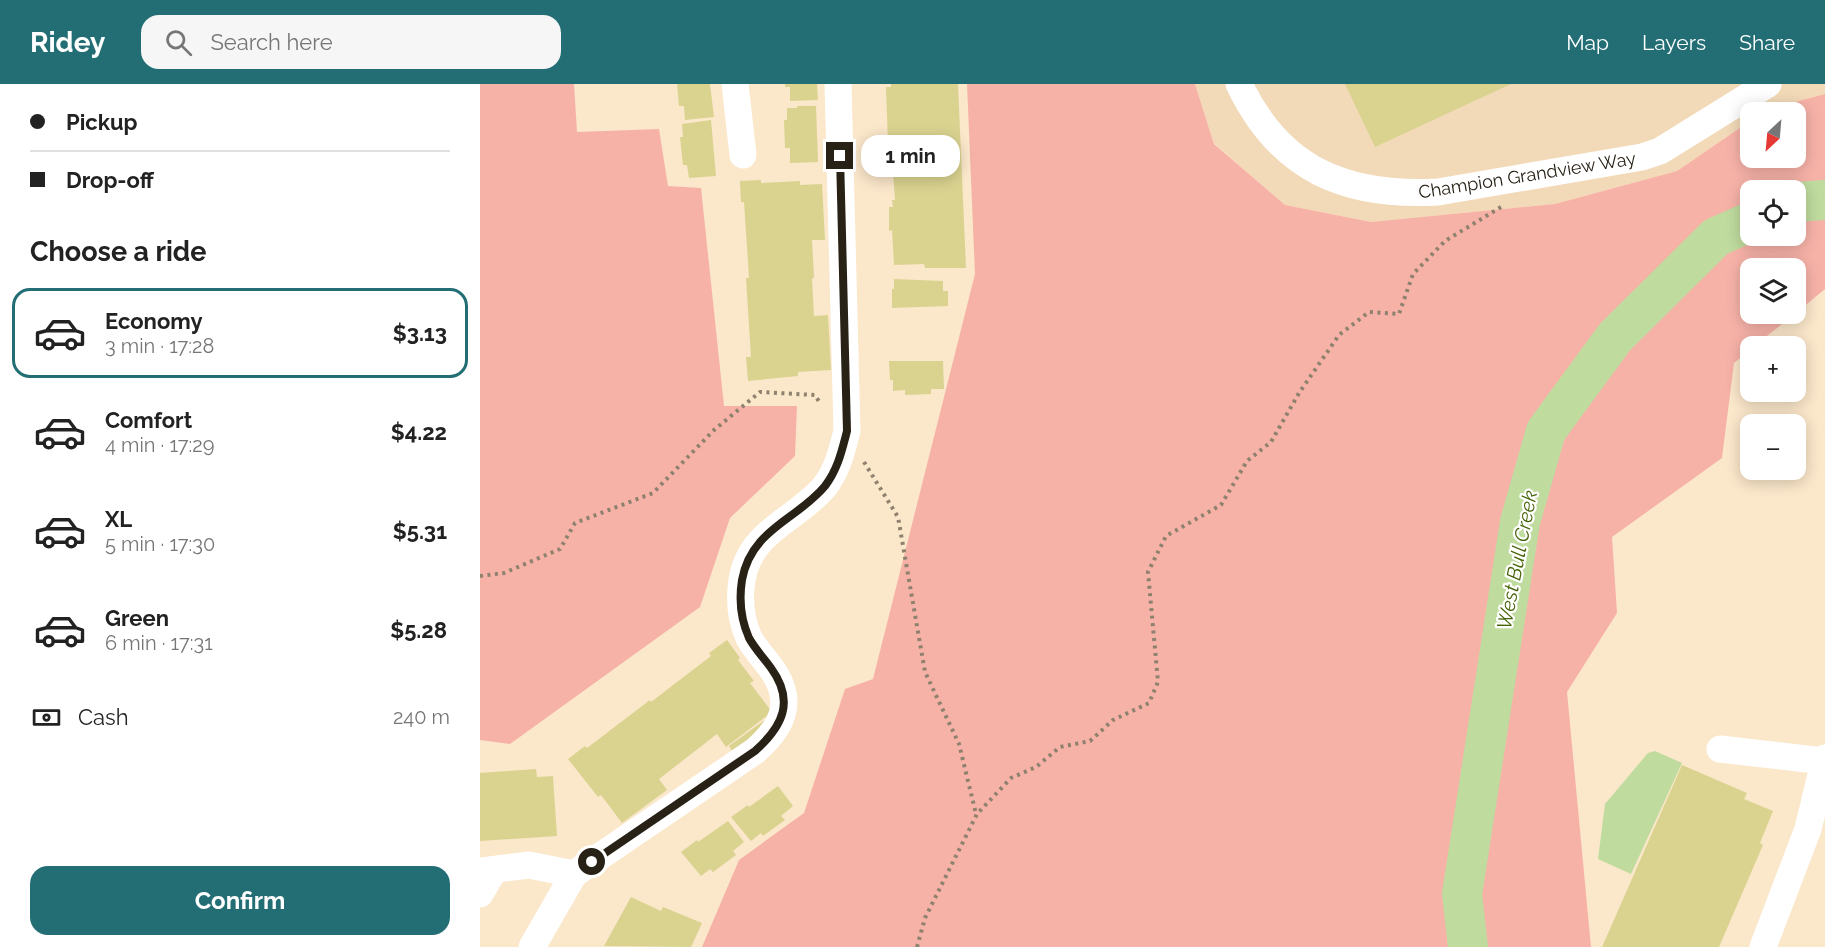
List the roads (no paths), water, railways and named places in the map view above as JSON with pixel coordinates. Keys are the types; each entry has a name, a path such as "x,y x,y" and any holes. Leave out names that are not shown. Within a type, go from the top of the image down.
{"street":[{"path":"735,84 743,155"},
{"path":"532,947 574,874 755,751 774,731 784,706 781,684 750,640 744,625 742,579 749,560 761,540 825,486 840,458 845,437 848,419 838,84"},
{"name":"Champion Grandview Way","path":"1239,84 1251,109 1266,129 1304,164 1352,186 1379,192 1407,194 1438,192 1642,157 1660,151 1768,84"},
{"path":"1720,749 1825,759 1808,829 1763,947"},
{"path":"480,894 487,871 529,865 574,874"}],"waterway":[{"name":"West Bull Creek","path":"1806,201 1825,200"},
{"name":"West Bull Creek","path":"1468,947 1462,894 1520,522 1546,431 1615,337 1716,237 1740,226"}]}
